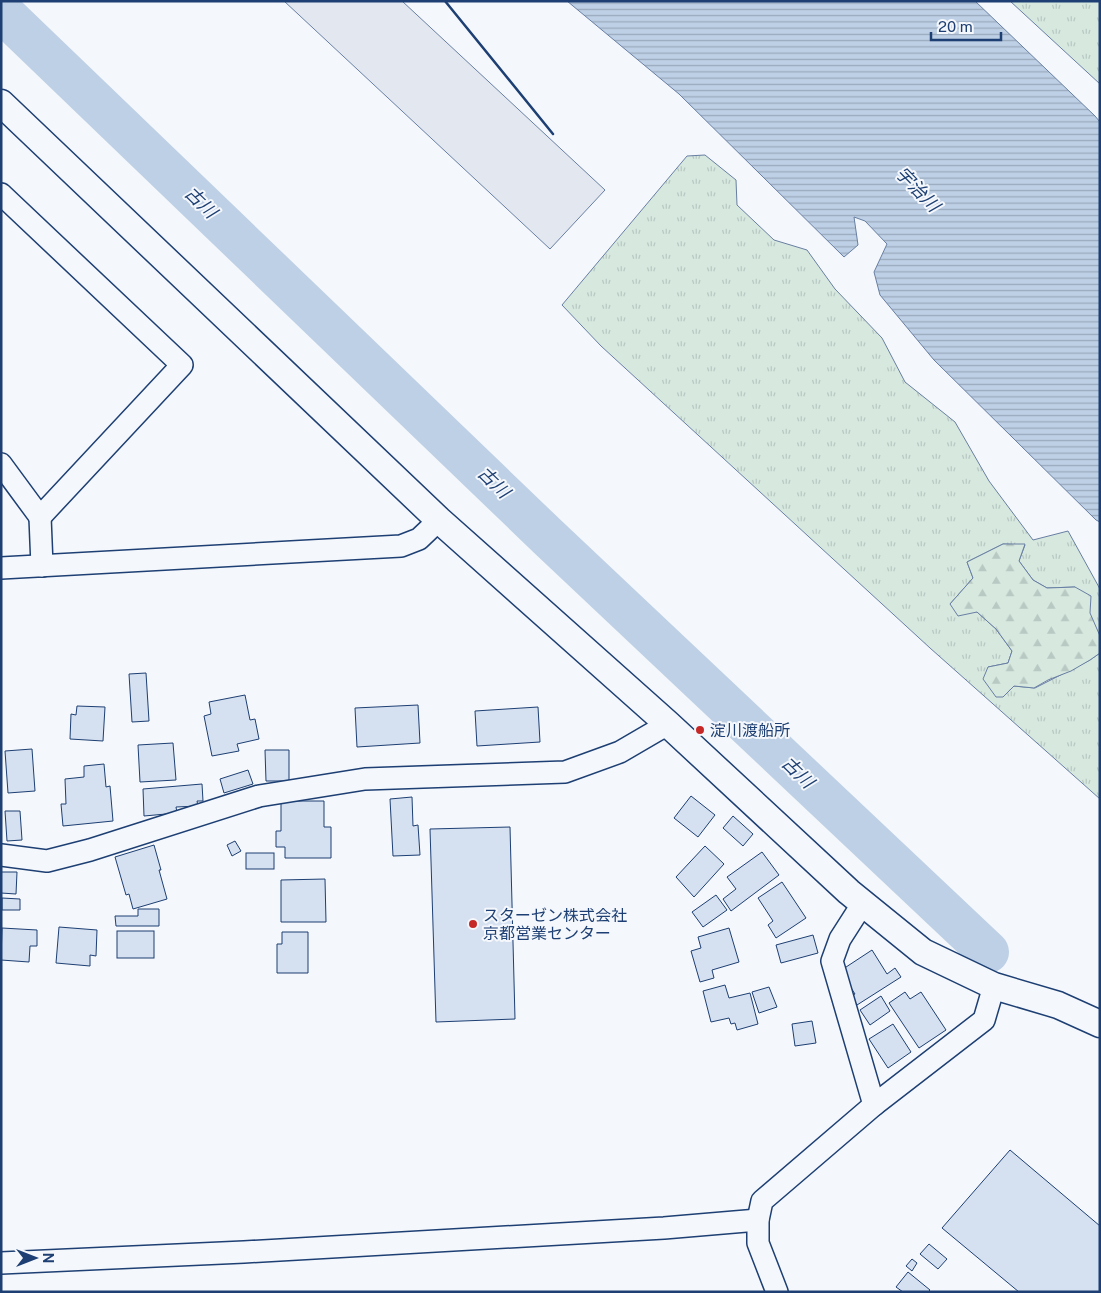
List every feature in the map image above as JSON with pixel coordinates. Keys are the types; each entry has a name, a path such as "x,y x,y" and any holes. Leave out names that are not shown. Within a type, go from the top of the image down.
{"street":[{"path":"1,103 439,520 668,724 864,904 923,952 994,986 1058,1005 1100,1024"},
{"path":"1,194 182,365 40,517"},
{"path":"1,464 40,517 42,566"},
{"path":"1,568 401,546 419,539 439,520"},
{"path":"1,855 47,861 90,850 259,796 365,779 565,772 620,752 668,724"},
{"path":"864,904 840,939 832,961 874,1105"},
{"path":"777,1292 758,1243 758,1220 762,1202 874,1105 984,1020 994,986"},
{"path":"1,1263 654,1229 758,1220"}],"green space":[{"path":"1010,1 1100,1 1100,84"},
{"path":"705,155 736,180 737,205 774,240 807,250 835,289 882,338 905,382 955,422 989,481 1033,540 1068,531 1100,589 1100,636 1075,587 1047,588 1033,580 1019,561 1025,545 1003,544 967,562 973,578 950,604 977,612 996,629 1012,651 1008,663 988,667 1003,696 1014,686 1035,688 1100,653 1100,799 930,648 601,346 562,305 687,156"},
{"path":"1003,544 1025,544 1019,561 1033,580 1047,588 1075,587 1091,596 1090,613 1100,636 1100,653 1071,671 1034,688 1014,686 1003,697 996,697 983,679 988,667 1008,663 1012,651 996,629 977,612 958,616 950,604 973,578 967,562"}],"shaded area":[{"path":"284,1 402,1 605,190 550,249"}],"water":[{"name":"宇治川","path":"567,1 975,1 1095,116 1100,122 1100,522 934,360 880,295 874,272 887,244 865,221 854,217 858,245 844,257 679,94"}],"building":[{"path":"146,673 149,721 132,722 129,674"},
{"path":"245,695 250,720 255,719 259,739 237,744 239,751 212,756 204,716 211,714 209,702"},
{"path":"418,705 420,743 357,747 355,708"},
{"path":"77,706 105,707 103,741 70,739 71,714 76,715"},
{"path":"538,707 540,742 477,746 475,711"},
{"path":"173,743 176,780 140,782 138,745"},
{"path":"32,749 35,791 8,793 5,751"},
{"path":"265,750 289,750 289,781 266,781"},
{"path":"104,764 106,787 110,786 113,821 63,826 61,804 66,804 65,779 84,777 84,766"},
{"path":"248,770 253,784 224,793 220,779"},
{"path":"202,784 203,801 197,801 198,806 176,807 177,813 144,816 143,789"},
{"path":"691,796 715,815 698,837 674,818"},
{"path":"412,797 413,826 418,825 420,855 393,856 390,799"},
{"path":"281,801 324,801 324,827 331,827 331,858 285,858 285,847 276,847 276,831 281,831"},
{"path":"5,811 20,811 22,840 7,841"},
{"path":"733,816 753,834 743,846 723,828"},
{"name":"スターゼン株式会社 京都営業センター","path":"510,827 515,1019 436,1022 430,829"},
{"path":"235,841 241,851 232,856 227,845"},
{"path":"154,845 167,899 133,909 129,894 126,895 115,857"},
{"path":"705,846 724,864 694,897 676,877"},
{"path":"762,852 779,875 731,911 723,899 736,889 727,877"},
{"path":"246,853 274,853 274,869 246,869"},
{"path":"1,872 17,872 16,894 1,893"},
{"path":"325,879 326,922 281,922 281,880"},
{"path":"782,882 806,918 776,938 768,925 773,921 758,898"},
{"path":"716,895 727,910 703,927 692,912"},
{"path":"2,898 20,899 20,910 2,910"},
{"path":"138,909 159,909 159,926 116,926 115,916 138,916"},
{"path":"59,927 97,930 96,956 90,955 90,966 56,963"},
{"path":"2,928 37,930 37,946 30,946 29,962 1,960"},
{"path":"729,928 739,962 712,970 714,978 700,982 691,951 701,948 698,937"},
{"path":"117,931 154,931 154,958 117,958"},
{"path":"282,932 308,932 308,973 277,973 277,944 282,944"},
{"path":"813,935 818,953 781,963 776,945"},
{"path":"872,950 887,974 895,968 901,977 857,1005 851,996 855,994 840,971"},
{"path":"725,985 729,998 750,993 758,1024 737,1030 735,1023 731,1024 729,1018 711,1022 703,991"},
{"path":"769,987 777,1007 759,1013 752,992"},
{"path":"905,992 910,999 921,992 946,1030 919,1048 889,1003"},
{"path":"881,996 890,1011 870,1025 860,1010"},
{"path":"812,1021 816,1043 795,1046 792,1024"},
{"path":"893,1024 911,1052 888,1068 869,1039"},
{"path":"1010,1150 1100,1226 1100,1292 1019,1292 942,1228"},
{"path":"929,1244 947,1259 938,1269 920,1254"},
{"path":"912,1259 917,1263 912,1271 906,1266"},
{"path":"908,1272 930,1290 928,1292 903,1292 896,1287"}],"waterway":[{"name":"古川","path":"1,11 548,537 988,952"}],"wall":[{"path":"445,1 553,134"}],"place":[{"name":"淀川渡船所","path":"700,730"},
{"name":"スターゼン株式会社 京都営業センター","path":"473,924"}]}
